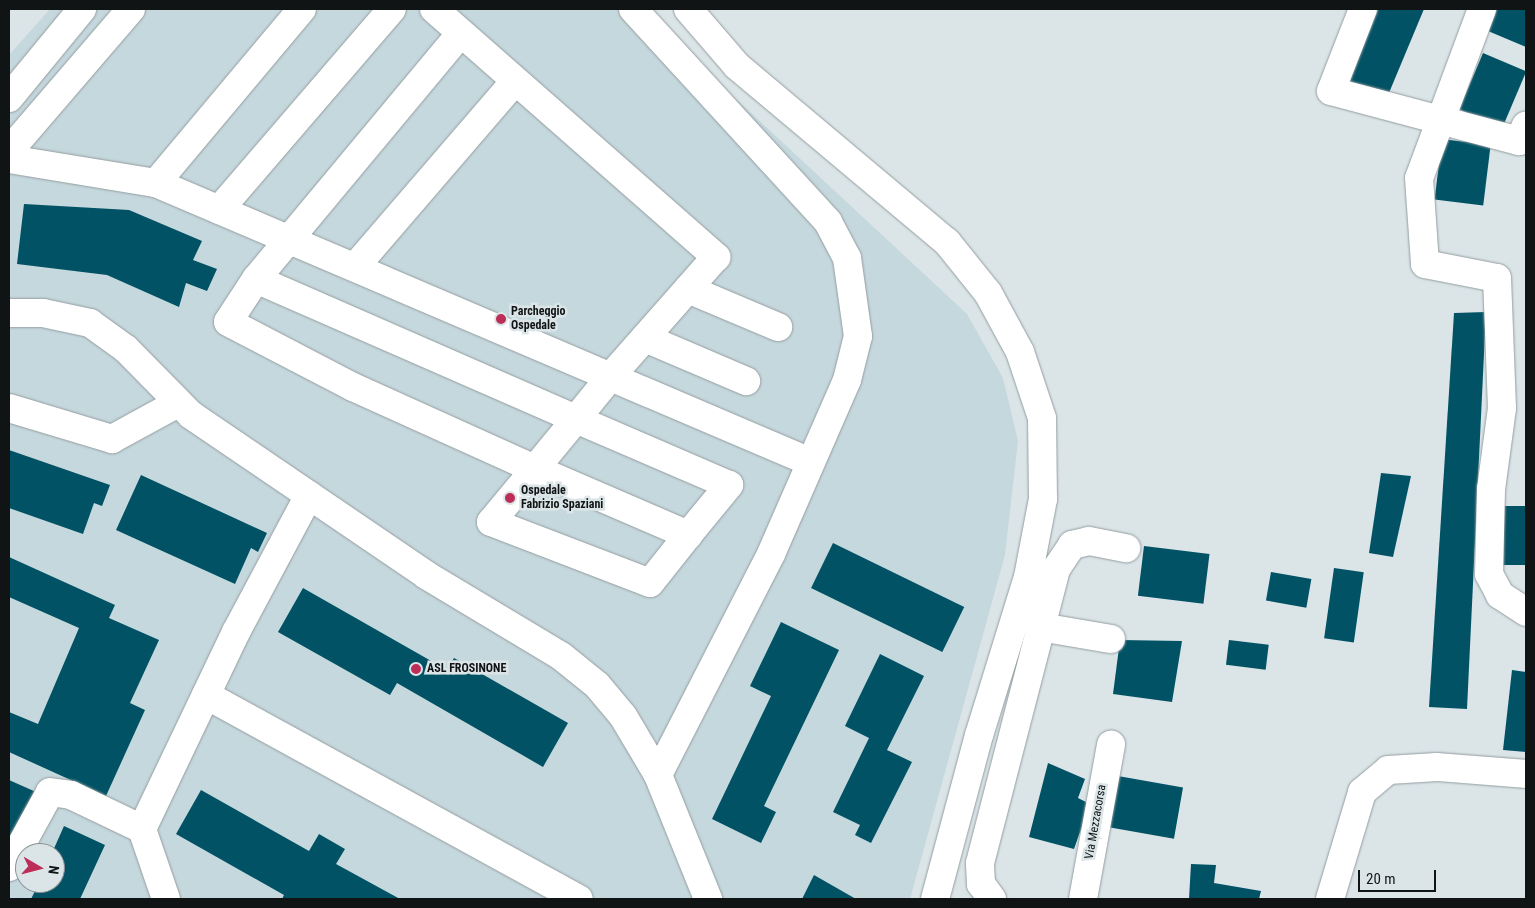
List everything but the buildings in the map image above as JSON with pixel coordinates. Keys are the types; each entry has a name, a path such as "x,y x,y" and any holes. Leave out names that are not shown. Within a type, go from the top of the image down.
{"street":[{"path":"9,98 82,9"},
{"path":"9,151 131,9"},
{"path":"156,183 302,9"},
{"path":"219,210 392,9"},
{"path":"256,279 576,419 729,485 650,583 491,522 535,469 576,419 611,376 716,258 434,9"},
{"path":"633,9 828,222 847,258 858,336 847,380 770,554 658,775"},
{"path":"688,9 737,66 947,242 988,293 1020,352 1042,418 1043,499 1028,577 979,735 936,899"},
{"path":"1363,9 1331,91 1519,141 1526,125"},
{"path":"1482,9 1438,121 1419,178 1425,264 1497,278 1502,408 1492,489 1489,574 1500,595 1526,612"},
{"path":"461,33 286,238 228,322 353,387 688,535"},
{"path":"354,267 514,81"},
{"path":"9,159 156,183 810,462"},
{"path":"688,289 778,326"},
{"path":"9,313 43,313 90,323 126,349 178,402 426,575 561,656 596,685 622,716 658,775 708,899"},
{"path":"645,338 746,381"},
{"path":"9,408 112,439 178,402"},
{"path":"166,899 142,829 206,695 310,495"},
{"path":"992,899 980,884 980,863 1056,569 1072,545 1090,541 1126,548"},
{"path":"1040,627 1111,639"},
{"path":"206,695 546,891 579,899"},
{"name":"Via Mezzacorsa","path":"1083,899 1111,745"},
{"path":"1330,899 1362,792 1388,770 1437,767 1526,774"},
{"path":"9,867 50,792 71,795 142,829"}],"shaded area":[{"name":"Ospedale Fabrizio Spaziani","path":"50,9 652,9 692,58 967,314 1003,378 1018,441 1005,555 910,899 9,899 9,55"}],"place":[{"name":"Parcheggio Ospedale","path":"501,319"},
{"name":"Ospedale Fabrizio Spaziani","path":"510,498"},
{"name":"ASL FROSINONE","path":"416,669"}]}
